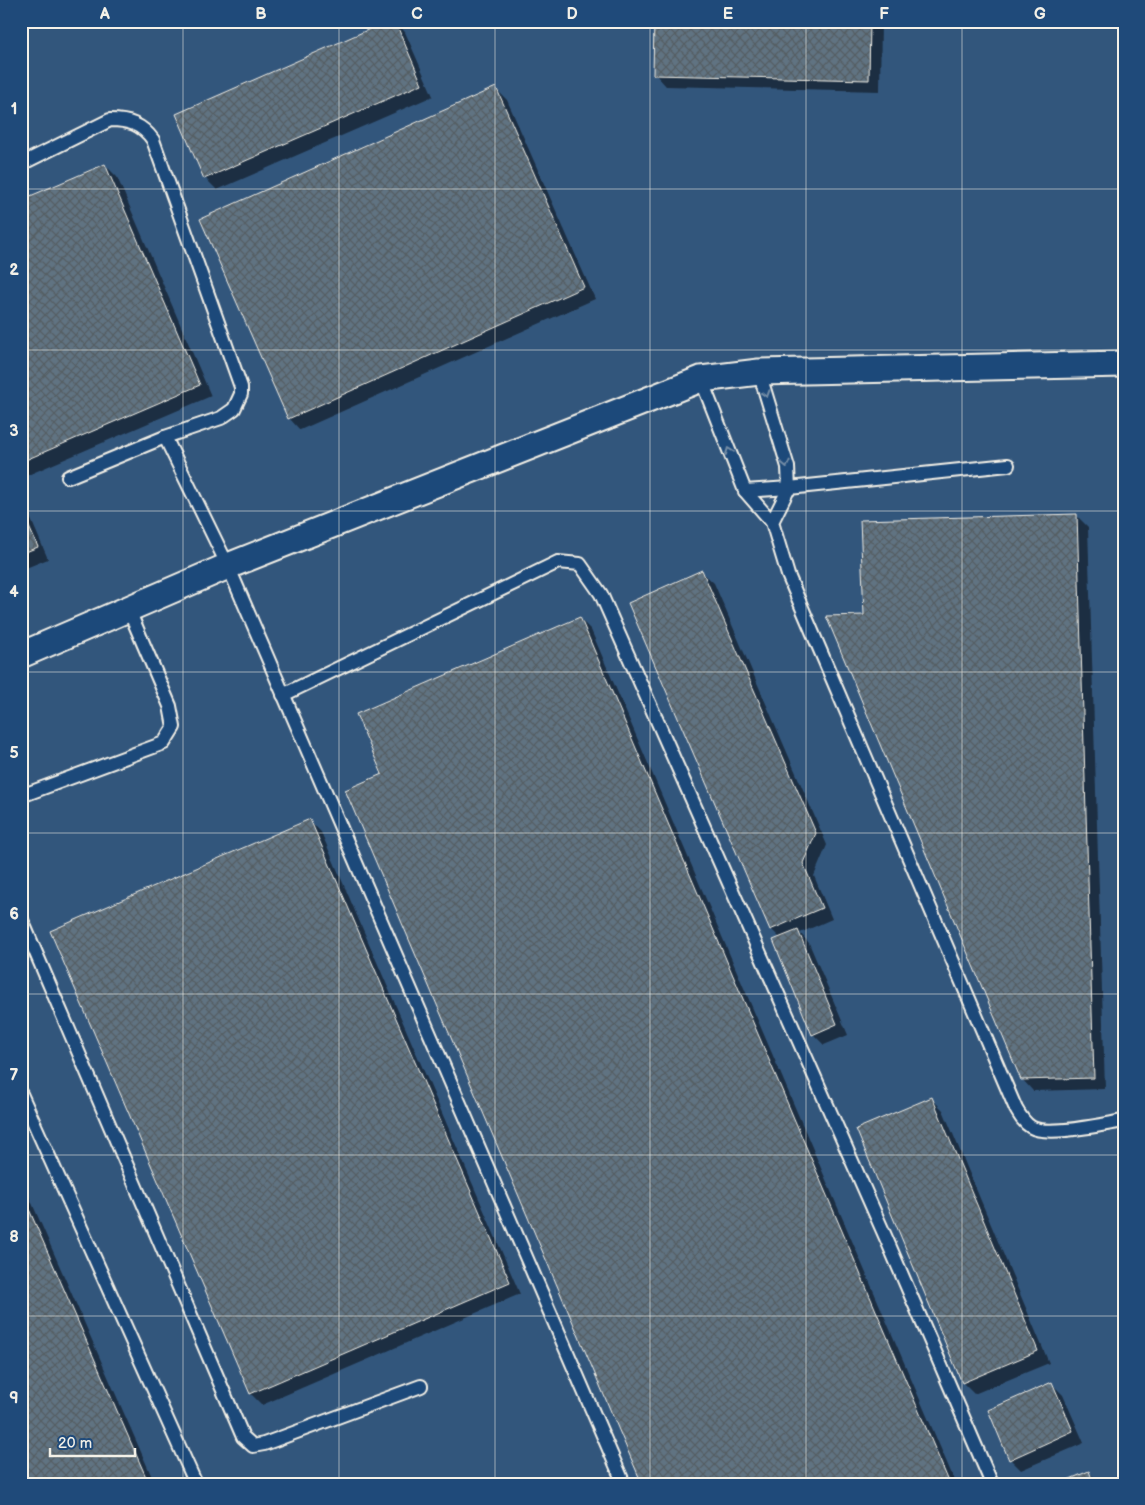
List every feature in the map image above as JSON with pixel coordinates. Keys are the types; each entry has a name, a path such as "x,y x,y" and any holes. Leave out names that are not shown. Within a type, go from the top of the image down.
{"street":[{"path":"21,655 228,566 701,379 759,372 1124,364"}],"lane":[{"path":"21,164 110,120 121,120 144,128 153,140 241,387 241,394 234,409 221,418 165,437 68,477"},
{"path":"759,372 788,467 790,488 772,522"},
{"path":"701,379 745,491 772,522 788,575 1016,1109 1023,1121 1032,1128 1043,1131 1066,1130 1124,1121"},
{"path":"165,437 228,566 624,1484"},
{"path":"745,491 1008,466"},
{"path":"283,695 558,562 580,564 602,594 886,1238 992,1484"},
{"path":"21,796 164,742 174,727 170,706 128,608"},
{"path":"21,918 243,1437 253,1446 264,1444 421,1386"},
{"path":"21,1094 196,1484"}],"shaded area":[{"path":"21,21 1124,21 1124,1484 21,1484"}],"building":[{"path":"388,21 395,21 422,84 204,179 176,114"},
{"path":"654,21 870,21 869,80 653,75"},
{"path":"496,87 584,287 288,419 200,219"},
{"path":"105,164 200,385 21,462 21,200"},
{"path":"21,509 38,547 21,554"},
{"path":"1077,514 1094,1078 1021,1080 826,616 864,615 860,520"},
{"path":"702,570 816,833 803,863 822,908 770,930 628,603"},
{"path":"580,617 950,1484 642,1484 345,790 382,774 356,714"},
{"path":"310,819 510,1282 250,1394 50,931"},
{"path":"798,930 837,1024 812,1035 773,940"},
{"path":"932,1097 1038,1351 962,1383 856,1129"},
{"path":"21,1191 149,1484 21,1484"},
{"path":"1052,1382 1073,1431 1009,1460 988,1410"},
{"path":"1089,1471 1094,1484 1058,1484"}]}
